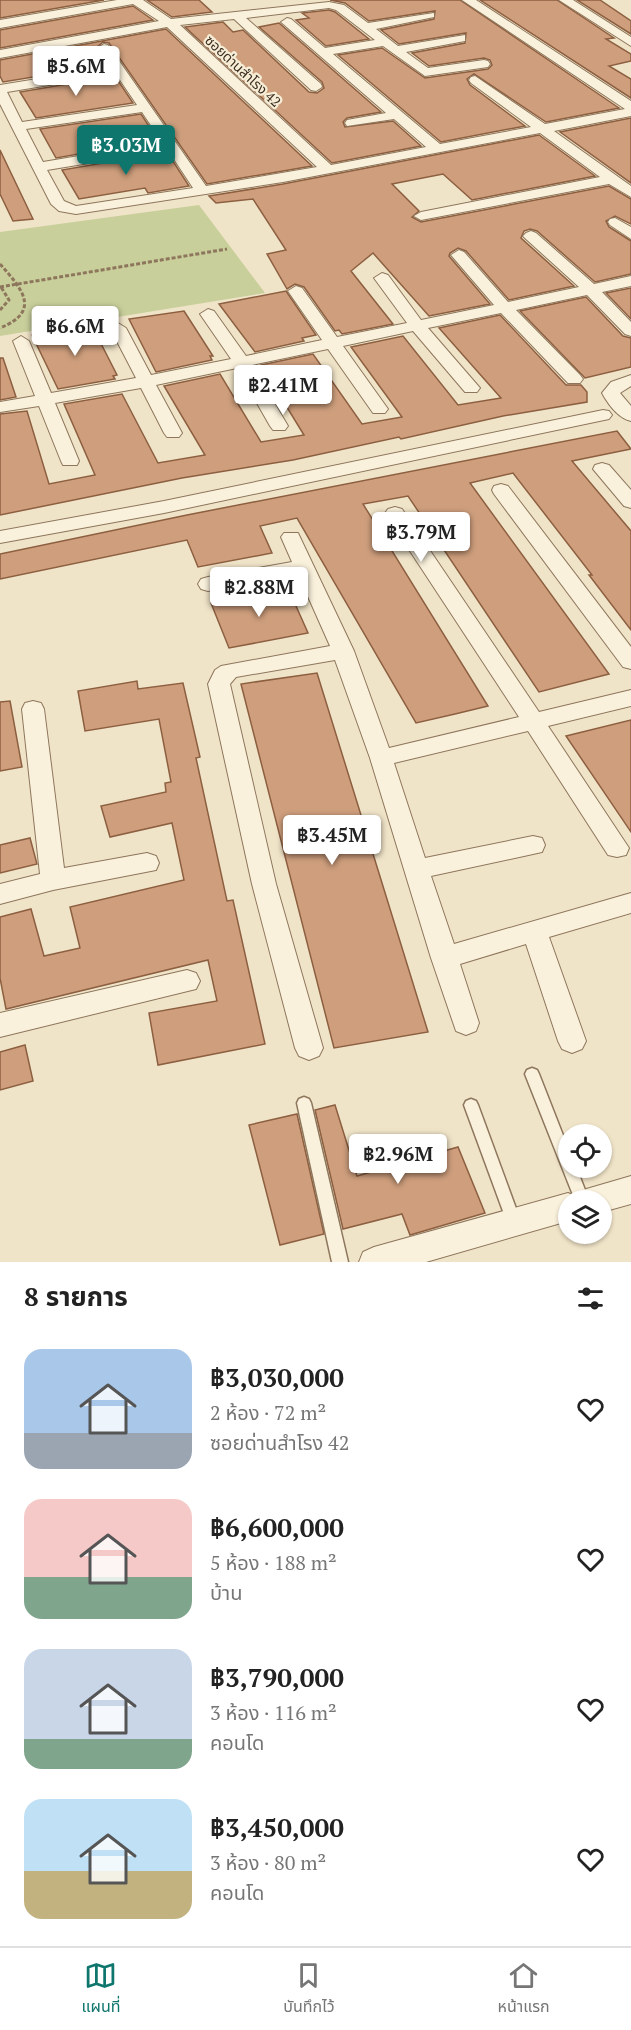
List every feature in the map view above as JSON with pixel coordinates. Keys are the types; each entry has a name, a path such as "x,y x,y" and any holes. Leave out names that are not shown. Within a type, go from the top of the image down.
{"street":[{"path":"0,24 136,0"},
{"name":"ซอยด่านสำโรง 42","path":"136,0 170,23 326,168"},
{"path":"468,0 631,106"},
{"path":"565,0 631,42"},
{"path":"0,54 170,23 335,5 425,72 484,64"},
{"path":"236,15 316,87"},
{"path":"365,27 430,15"},
{"path":"287,22 436,147"},
{"path":"323,52 461,38"},
{"path":"104,48 203,191"},
{"path":"119,70 0,90 58,204 64,208 76,210 203,191 631,112"},
{"path":"476,80 546,129 631,194"},
{"path":"20,126 145,108"},
{"path":"352,123 397,115"},
{"path":"39,167 171,146"},
{"path":"421,216 610,179"},
{"path":"615,222 631,234"},
{"path":"531,236 591,290 631,331"},
{"path":"459,255 505,308 574,379"},
{"path":"382,278 418,327 471,388"},
{"path":"0,407 145,382 631,281"},
{"path":"296,291 379,409"},
{"path":"208,314 242,362 279,426"},
{"path":"118,328 173,433"},
{"path":"21,341 70,461"},
{"path":"631,380 617,386 611,393 631,416"},
{"path":"0,537 164,507 603,415"},
{"path":"602,469 631,502"},
{"path":"501,490 631,662"},
{"path":"395,513 617,848"},
{"path":"291,537 343,651 381,758 466,1023"},
{"path":"208,584 305,566"},
{"path":"309,1048 264,884 219,684 220,677 235,670 343,651"},
{"path":"381,758 631,698"},
{"path":"33,708 53,880"},
{"path":"416,870 534,845"},
{"path":"0,894 53,880 147,863"},
{"path":"444,958 631,903"},
{"path":"534,931 572,1041"},
{"path":"0,1025 187,981"},
{"path":"612,1195 631,1190"},
{"path":"374,1262 558,1210"}],"lane":[{"path":"532,1074 558,1139"},
{"path":"304,1103 340,1262"},
{"path":"471,1105 514,1222"}],"path":[{"path":"0,310 9,300 0,287 227,249"},
{"path":"0,264 25,296 25,309 18,320 0,328"}],"green space":[{"path":"199,205 265,293 0,336 0,232"}],"building":[{"path":"0,0 104,0 0,18"},
{"path":"147,0 199,0 212,12 172,17"},
{"path":"330,0 460,0 619,108 546,122 474,74 467,79 470,85 525,126 441,142 338,55 382,48 425,78 488,69 492,65 490,60 484,58 429,66 412,53 465,43 466,33 399,44 381,30 434,19 435,11 369,21 345,3"},
{"path":"480,0 557,0 614,38 606,39 631,54 631,61 609,66 631,79 631,98"},
{"path":"577,0 600,0 631,21 631,34"},
{"path":"133,6 153,20 0,48 0,30"},
{"path":"329,10 335,12 369,39 326,46 296,20 309,18 302,13"},
{"path":"223,22 233,32 243,30 309,92 317,93 324,88 322,82 259,27 279,23 381,112 347,118 343,122 345,127 393,121 421,146 332,163 185,27"},
{"path":"166,29 312,166 207,184 109,43 103,42 96,48 107,65 3,82 0,76 0,60"},
{"path":"115,76 133,103 36,118 20,92"},
{"path":"141,114 158,140 56,158 40,129"},
{"path":"631,118 631,183 560,132"},
{"path":"539,135 595,176 472,200 443,174 392,184 419,211 412,217 421,222 609,186 631,199 631,224 615,216 606,221 609,227 631,241 631,274 595,282 537,231 530,229 524,231 521,238 574,286 509,300 466,251 458,248 449,256 490,304 429,316 373,253 351,271 393,324 342,334 339,330 335,331 304,287 295,284 287,289 267,254 286,250 253,199 216,203 209,196 283,184"},
{"path":"0,150 33,219 13,221 0,194"},
{"path":"167,152 189,186 148,193 145,188 79,199 62,170"},
{"path":"631,288 631,319 606,293"},
{"path":"286,291 316,335 302,338 304,341 255,352 219,304"},
{"path":"586,297 623,336 631,338 631,367 585,378 520,311"},
{"path":"184,311 213,356 210,356 212,360 156,372 129,319"},
{"path":"500,315 566,385 581,385 587,392 587,402 503,416 401,439 399,437 293,460 182,478 0,515 0,414 27,411 49,484 95,475 64,404 122,394 158,463 205,455 164,386 220,374 261,442 304,435 261,365 313,354 362,424 402,417 351,347 403,336 458,405 501,398 439,328"},
{"path":"91,324 117,375 113,376 115,379 58,389 32,335"},
{"path":"0,358 3,358 16,397 0,400"},
{"path":"617,431 631,449 572,461 631,531 631,630 589,575 592,575 513,473 470,483 609,674 539,692 408,496 363,504 488,706 455,714 416,723 297,518 260,526 272,553 198,567 187,540 0,579 0,554"},
{"path":"288,588 308,633 229,648 211,603"},
{"path":"317,673 428,1032 334,1048 241,684"},
{"path":"137,681 138,689 183,683 200,757 196,758 227,901 233,900 265,1044 158,1065 149,1013 217,1001 208,960 6,1009 0,978 0,917 31,909 44,956 80,948 70,907 184,880 172,823 110,837 101,806 166,792 165,783 171,782 159,719 85,731 78,691"},
{"path":"10,701 22,767 0,771 0,702"},
{"path":"631,720 631,832 566,736"},
{"path":"30,838 37,864 0,873 0,845"},
{"path":"25,1045 33,1081 0,1090 0,1052"},
{"path":"335,1105 357,1176 458,1147 485,1213 410,1235 402,1214 343,1229 315,1110"},
{"path":"297,1114 324,1234 280,1245 249,1125"}]}
